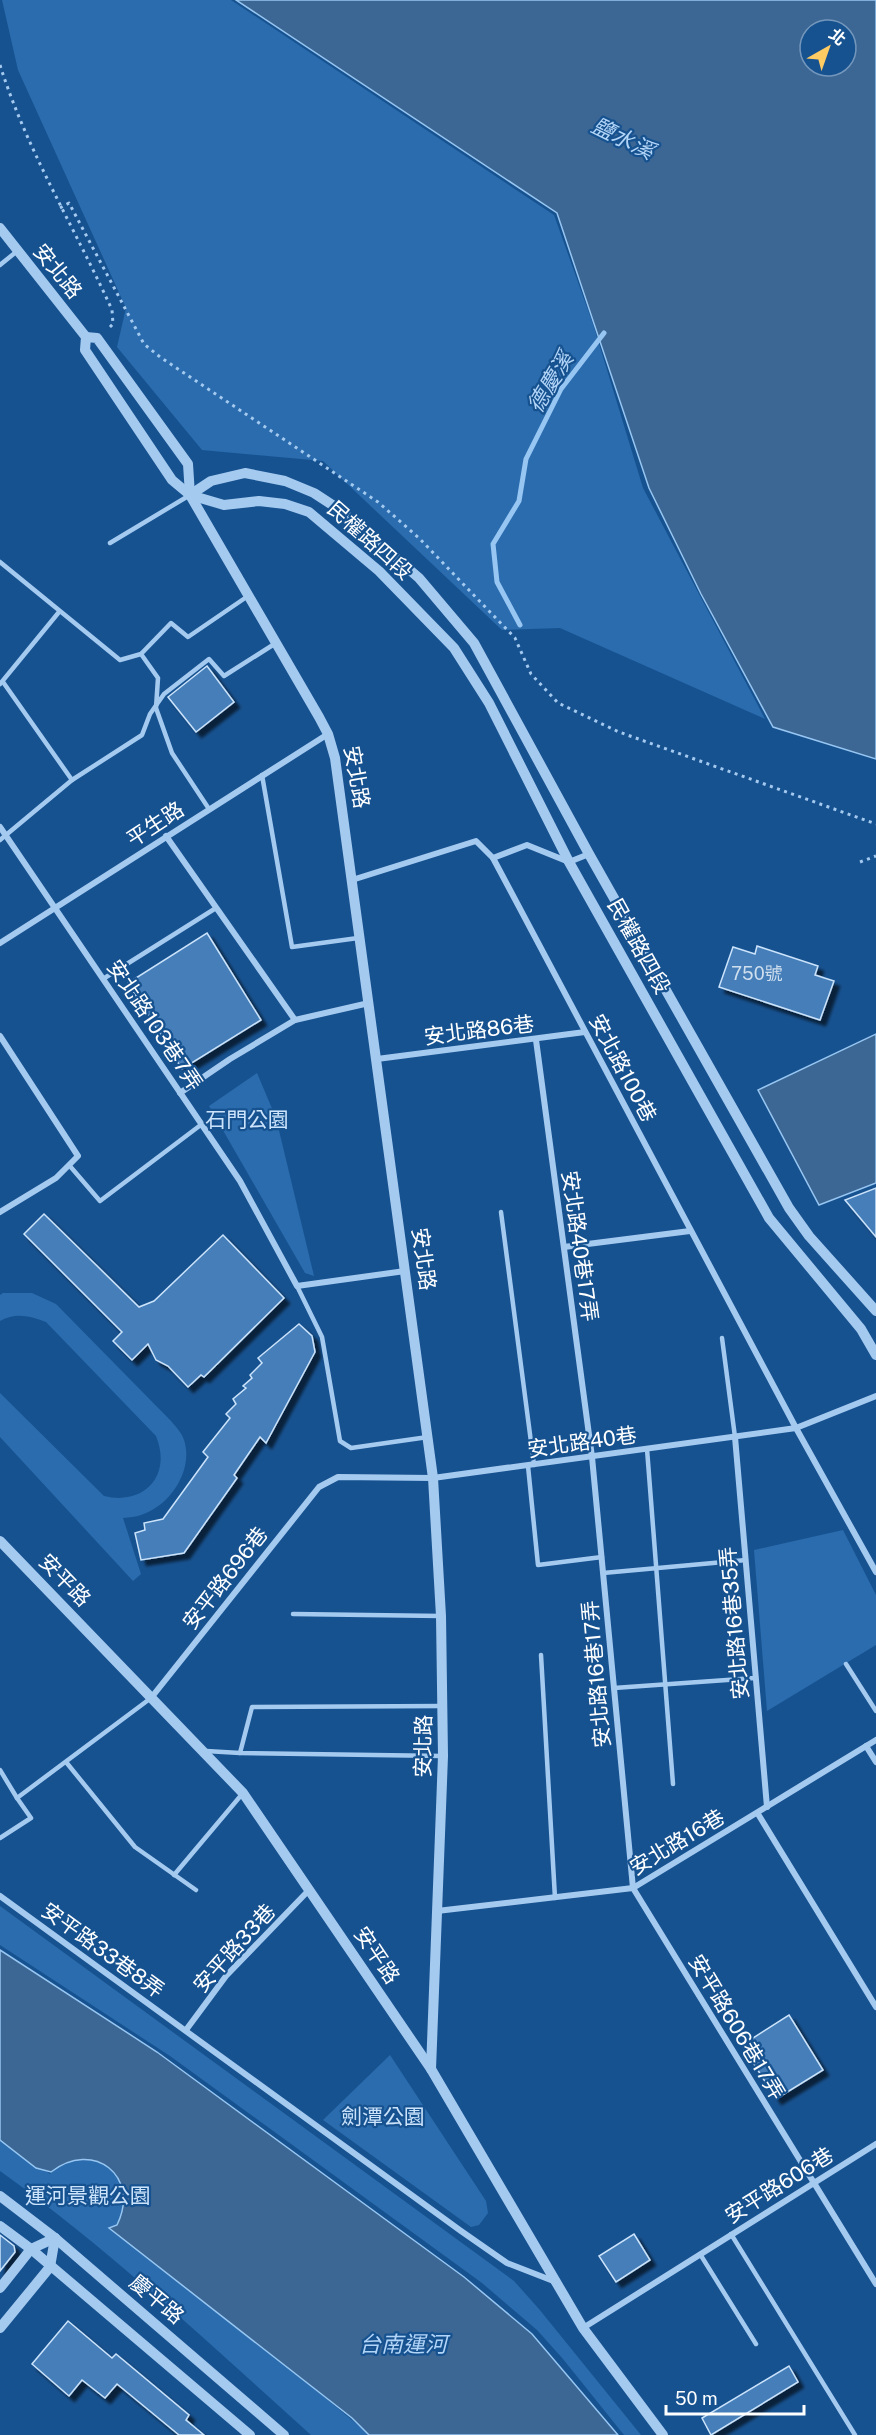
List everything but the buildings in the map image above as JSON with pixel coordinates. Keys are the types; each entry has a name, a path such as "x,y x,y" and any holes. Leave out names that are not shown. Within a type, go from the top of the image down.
{"street":[{"name":"安北路","path":"0,228 91,337 188,464 190,495"},
{"name":"安北路","path":"91,337 85,350 172,480 190,495 328,734 340,782 433,1478 441,1616 443,1756 431,2069"},
{"name":"民權路四段","path":"190,495 211,481 245,472 285,481 314,493 340,510 418,578 474,643 589,854 789,1208 809,1236 876,1311"},
{"name":"民權路四段","path":"190,495 224,505 259,501 285,504 309,512 379,572 454,648 479,685 569,862 769,1218 861,1329 876,1356"},
{"name":"平生路","path":"0,943 328,734"},
{"name":"安北路103巷7弄","path":"0,827 3,838 55,909 240,1180 297,1286"},
{"path":"166,836 295,1020"},
{"name":"安北路100巷","path":"352,880 476,841 493,858 690,1231 876,1572"},
{"path":"493,858 527,845 569,862 589,854"},
{"path":"180,1093 230,1059 295,1020 369,1003"},
{"name":"安北路86巷","path":"377,1059 585,1032"},
{"path":"0,1036 78,1156 56,1178 0,1212"},
{"name":"安北路40巷17弄","path":"536,1040 592,1457"},
{"path":"564,1248 690,1231"},
{"path":"297,1286 406,1271"},
{"name":"安北路40巷","path":"327,1481 338,1477 433,1478 796,1428 876,1396"},
{"name":"安北路16巷35弄","path":"735,1437 767,1807"},
{"name":"安北路16巷17弄","path":"592,1457 633,1888"},
{"name":"安平路696巷","path":"151,1698 319,1487 327,1481"},
{"name":"安平路","path":"2,1546 243,1793 431,2069 583,2328 663,2435"},
{"name":"安北路16巷","path":"437,1911 633,1888 758,1814 876,1740"},
{"path":"866,1746 876,1762"},
{"path":"758,1814 876,2007"},
{"name":"安平路606巷17弄","path":"633,1888 876,2284"},
{"name":"安平路33巷","path":"186,2030 226,1976 309,1890"},
{"name":"安平路33巷8弄","path":"0,1896 507,2263 556,2282"},
{"name":"安平路606巷","path":"583,2328 876,2144"},
{"name":"慶平路","path":"0,2196 55,2238 284,2435"},
{"name":"慶平路","path":"0,2226 31,2249 250,2435"},
{"path":"0,2288 31,2249 55,2238"},
{"path":"0,2328 50,2267 55,2238"}],"lane":[{"path":"0,266 17,251"},
{"path":"110,543 190,495"},
{"path":"0,562 120,660 141,654 171,623 188,637 249,596"},
{"path":"59,612 2,683 72,780"},
{"path":"3,838 72,780 142,735 150,714 164,694 209,659 224,676 276,643"},
{"path":"141,654 158,678 156,708 172,753 209,809"},
{"path":"262,775 292,947 361,937"},
{"path":"103,979 216,908"},
{"path":"69,1165 100,1201 202,1124"},
{"path":"501,1212 531,1465 538,1564 602,1557"},
{"path":"297,1286 322,1337 340,1442 351,1448 428,1437"},
{"path":"722,1338 735,1437"},
{"path":"647,1449 673,1784"},
{"path":"603,1573 746,1560"},
{"path":"293,1614 441,1616"},
{"path":"541,1655 555,1898"},
{"path":"846,1664 876,1711"},
{"path":"614,1688 755,1678"},
{"path":"17,1798 151,1698"},
{"path":"240,1754 252,1707 443,1706"},
{"path":"202,1751 240,1754 443,1756"},
{"path":"66,1762 135,1847 196,1890"},
{"path":"0,1770 31,1818 0,1838"},
{"path":"174,1875 243,1793"},
{"path":"731,2234 855,2435"},
{"path":"700,2254 756,2344"}],"path":[{"path":"0,65 13,105 60,208 112,310 113,324 91,337"},
{"path":"60,208 69,203 144,344 160,357 378,502 419,538 515,638 531,674 558,703 619,732 876,824"},
{"path":"860,862 876,856"}],"green space":[{"path":"2,0 231,0 554,215 593,324 643,488 765,719 560,628 502,630 323,461 202,450 117,347 126,308 18,70"},
{"name":"石門公園","path":"257,1073 276,1118 314,1276 305,1273 209,1106"},
{"path":"3,1293 32,1293 56,1304 171,1421 183,1437 186,1463 170,1495 152,1510 139,1516 123,1518 141,1574 133,1581 0,1437 0,1393 104,1496 119,1498 132,1496 143,1492 151,1484 157,1475 160,1463 160,1450 156,1436 46,1322 23,1316 0,1321 0,1295"},
{"path":"843,1530 876,1595 876,1645 767,1711 754,1550"},
{"path":"0,1906 514,2281 641,2435 624,2435 537,2330 482,2283 170,2056 0,1945"},
{"name":"劍潭公園","path":"390,2055 486,2201 488,2213 479,2225 471,2227 323,2120"},
{"name":"運河景觀公園","path":"0,2137 50,2174 64,2162 77,2159 94,2160 109,2168 121,2180 125,2193 117,2225 370,2435 311,2435 120,2265 0,2171"}],"water":[{"name":"鹽水溪","path":"236,0 876,0 876,759 773,727 701,594 649,488 557,213"},
{"path":"876,1034 876,1183 819,1205 758,1090"},
{"name":"台南運河","path":"0,1950 157,2052 464,2277 532,2334 618,2435 369,2435 352,2418 109,2228 117,2225 123,2207 123,2191 118,2178 109,2168 97,2161 82,2159 67,2163 51,2172 36,2168 0,2140"}],"waterway":[{"name":"德慶溪","path":"520,625 497,582 493,544 519,501 526,459 561,389 604,333"}]}
